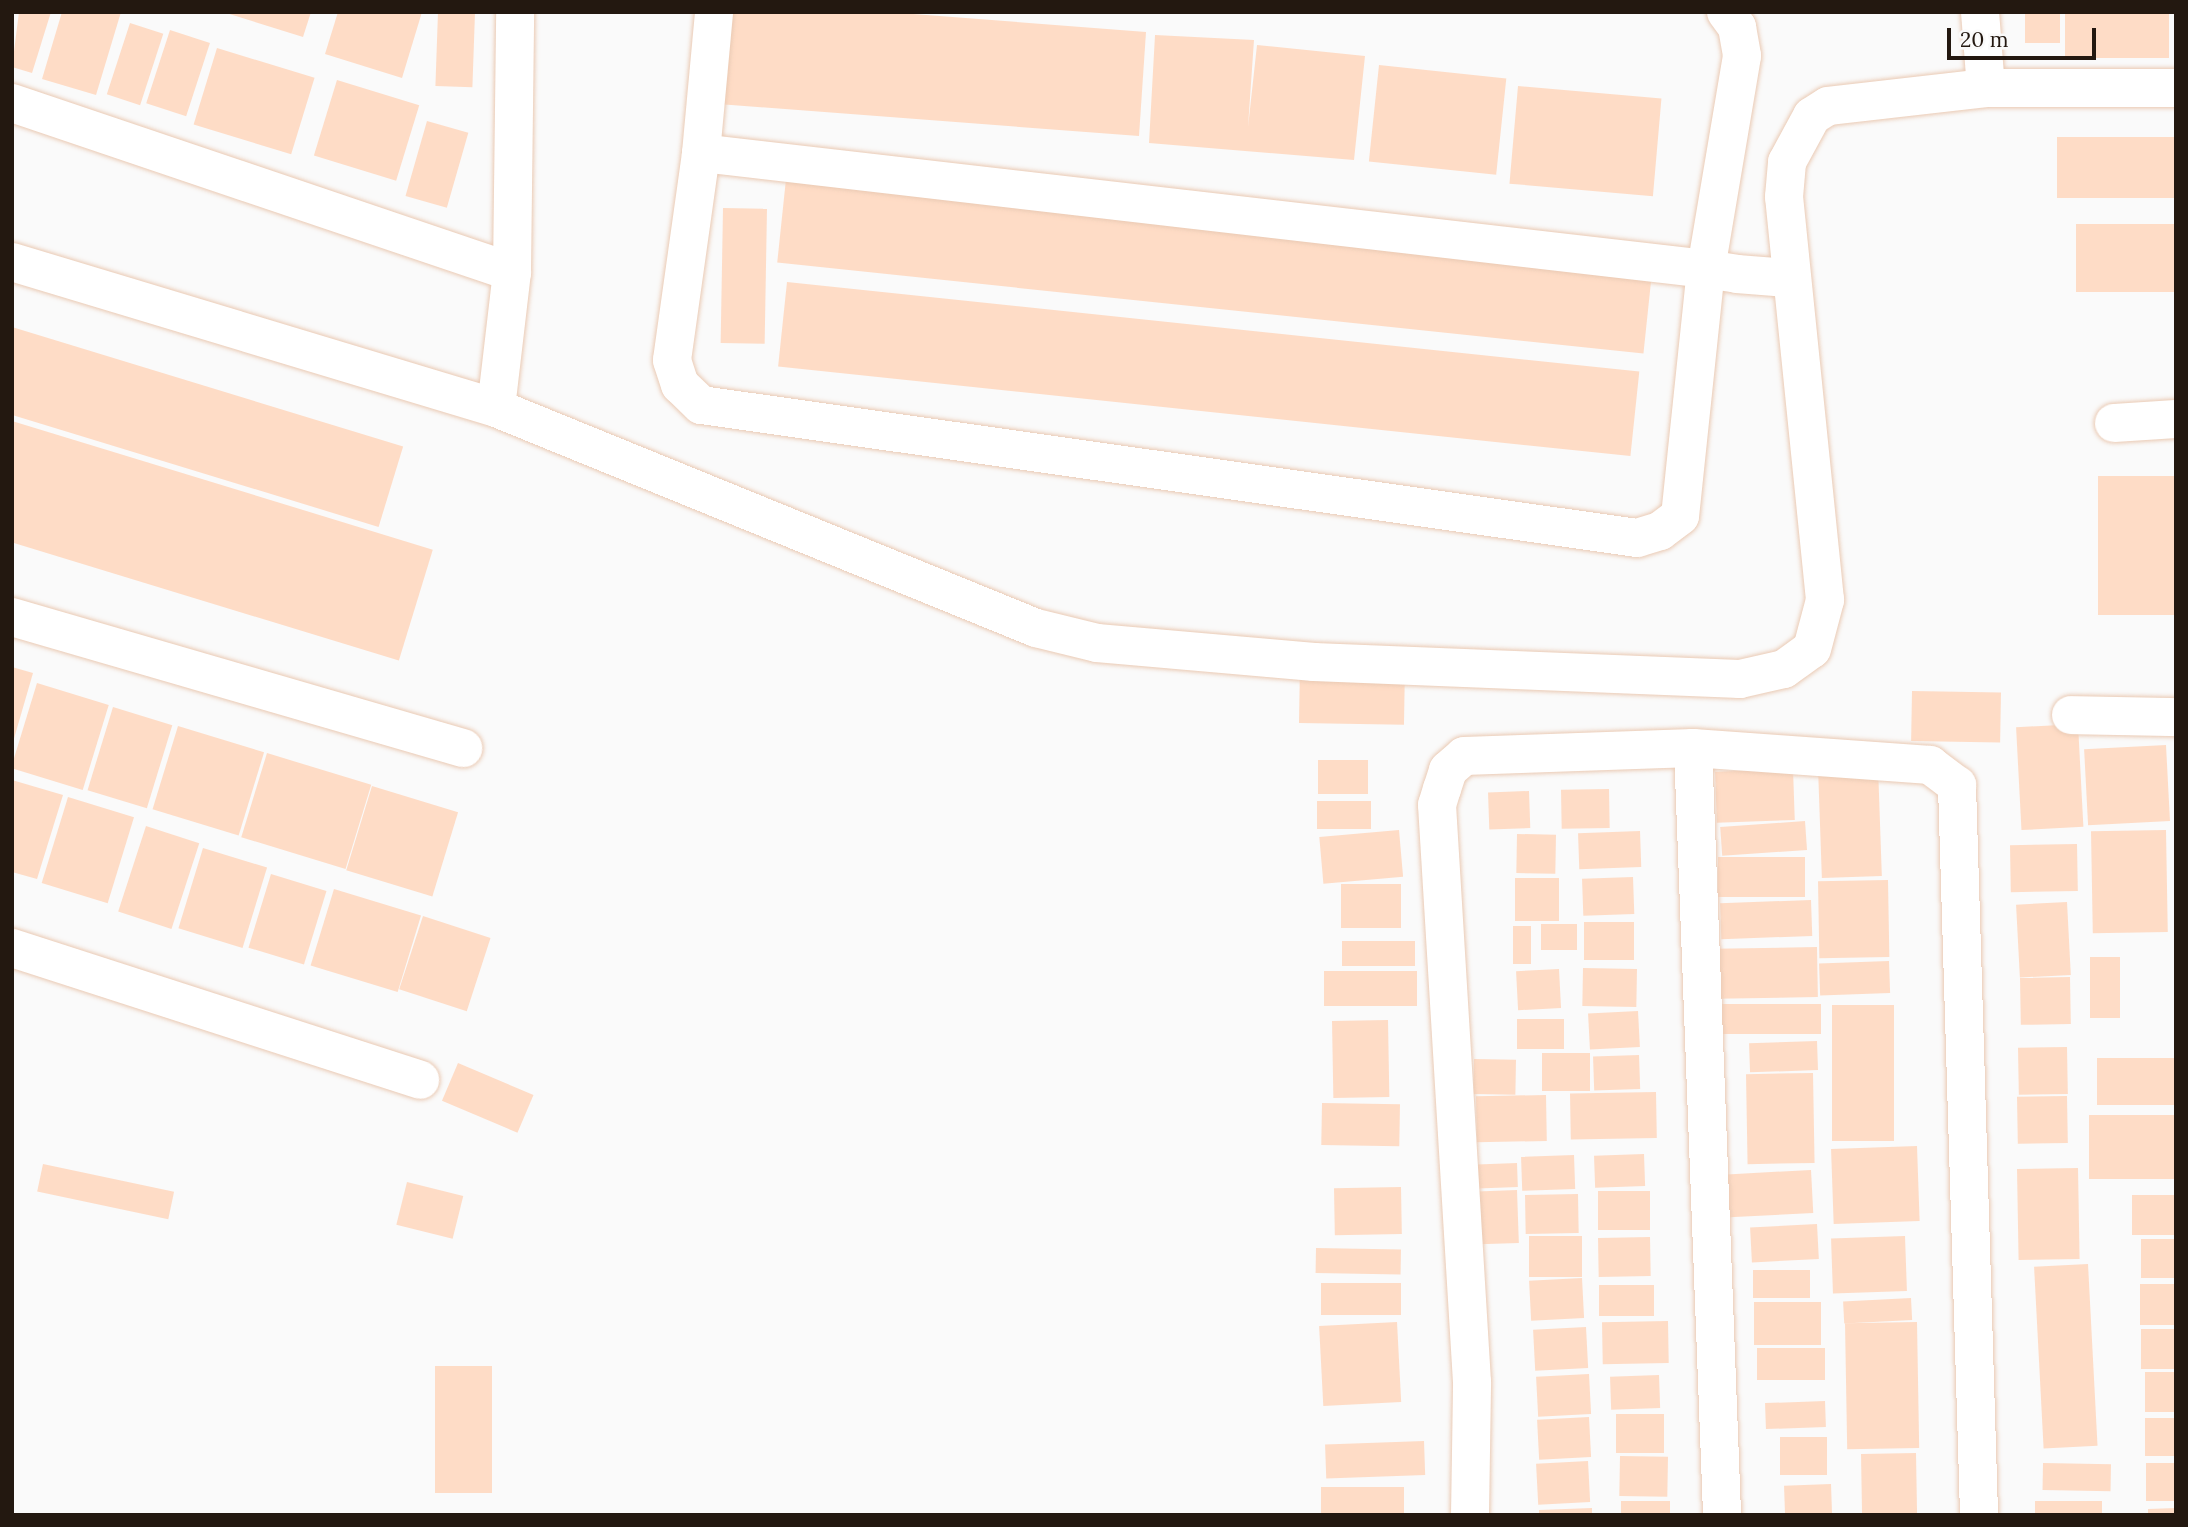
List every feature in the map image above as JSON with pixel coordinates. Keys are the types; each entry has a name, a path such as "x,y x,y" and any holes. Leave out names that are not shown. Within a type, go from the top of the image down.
{"street":[{"path":"496,408 512,272 514,12"},
{"path":"714,12 701,153 672,360 680,385 701,405 1637,538 1680,516 1706,269 1742,56 1737,27 1726,12"},
{"path":"1980,12 1986,88"},
{"path":"12,262 496,408 1036,628 1097,643 1314,662 1740,679 1784,669 1812,649 1825,600 1788,278 1787,162 1812,116 1828,106 1986,88 2176,88"},
{"path":"12,103 512,272"},
{"path":"701,153 1788,278"},
{"path":"2114,423 2176,419"},
{"path":"12,617 463,748"},
{"path":"2071,716 2176,717"},
{"path":"1470,1515 1472,1381 1439,797 1448,770 1464,756 1693,748 1930,765 1957,785 1979,1515"},
{"path":"1693,748 1723,1515"},
{"path":"12,948 420,1080"}],"building":[{"path":"19,12 51,12 32,73 12,67"},
{"path":"62,12 121,12 96,95 42,79"},
{"path":"223,12 311,12 303,37"},
{"path":"338,12 422,12 402,78 325,54"},
{"path":"438,12 475,13 472,87 435,86"},
{"path":"724,12 887,12 1146,32 1139,136 718,104"},
{"path":"2025,12 2060,12 2060,43 2025,43"},
{"path":"2065,12 2169,12 2169,58 2065,58"},
{"path":"130,23 163,34 140,105 107,94"},
{"path":"170,30 210,43 186,116 146,103"},
{"path":"1155,35 1254,40 1248,127 1257,45 1365,56 1354,160 1149,143"},
{"path":"217,48 315,78 291,154 194,125"},
{"path":"1379,65 1506,78 1496,175 1369,161"},
{"path":"337,80 419,105 396,181 314,156"},
{"path":"1518,86 1661,99 1653,196 1509,184"},
{"path":"427,121 468,133 447,208 406,196"},
{"path":"2057,137 2176,137 2176,198 2057,198"},
{"path":"786,179 1652,270 1643,354 777,263"},
{"path":"723,208 767,209 765,344 721,343"},
{"path":"2076,224 2176,224 2176,292 2076,292"},
{"path":"787,282 1639,372 1630,456 778,367"},
{"path":"12,327 403,447 379,527 12,415"},
{"path":"12,421 433,550 399,661 12,542"},
{"path":"2098,476 2176,476 2176,615 2098,615"},
{"path":"1300,665 1405,667 1404,725 1299,723"},
{"path":"12,667 33,673 13,742 12,742"},
{"path":"37,683 109,705 83,790 12,768"},
{"path":"1912,691 2001,693 2000,743 1911,741"},
{"path":"113,707 172,725 147,808 88,790"},
{"path":"2078,724 2083,827 2021,830 2016,727"},
{"path":"178,726 264,752 239,836 153,809"},
{"path":"2166,745 2170,821 2088,825 2084,749"},
{"path":"267,753 371,785 346,869 241,837"},
{"path":"1318,760 1368,760 1368,794 1318,794"},
{"path":"1878,766 1882,876 1822,878 1818,768"},
{"path":"1793,769 1795,820 1717,823 1715,772"},
{"path":"12,780 63,795 37,879 12,872"},
{"path":"372,786 458,812 432,896 346,870"},
{"path":"1609,789 1610,828 1562,829 1561,790"},
{"path":"1529,791 1530,828 1489,829 1488,792"},
{"path":"68,797 134,817 108,903 42,883"},
{"path":"1317,801 1371,801 1371,829 1317,829"},
{"path":"1805,821 1807,850 1722,856 1720,827"},
{"path":"146,826 199,843 171,929 118,912"},
{"path":"1399,830 1403,877 1323,884 1319,837"},
{"path":"2166,830 2168,932 2093,933 2091,831"},
{"path":"1640,831 1641,867 1579,869 1578,833"},
{"path":"1517,834 1556,835 1555,874 1516,873"},
{"path":"2077,844 2078,891 2011,892 2010,845"},
{"path":"203,848 267,868 243,948 178,928"},
{"path":"1718,857 1805,857 1805,897 1718,897"},
{"path":"271,874 326,891 304,965 248,948"},
{"path":"1633,877 1634,914 1583,916 1582,879"},
{"path":"1515,878 1559,878 1559,921 1515,921"},
{"path":"1888,880 1889,957 1819,958 1818,881"},
{"path":"1341,884 1401,884 1401,928 1341,928"},
{"path":"334,889 421,916 398,992 311,966"},
{"path":"1811,900 1812,936 1721,939 1720,903"},
{"path":"2067,902 2071,975 2020,978 2016,905"},
{"path":"423,916 491,938 467,1011 399,989"},
{"path":"1584,922 1634,922 1634,960 1584,960"},
{"path":"1541,924 1577,924 1577,950 1541,950"},
{"path":"1513,926 1531,926 1531,964 1513,964"},
{"path":"1342,941 1415,941 1415,966 1342,966"},
{"path":"1817,947 1818,997 1716,999 1715,949"},
{"path":"2090,957 2120,957 2120,1018 2090,1018"},
{"path":"1889,961 1890,993 1820,995 1819,963"},
{"path":"1583,968 1637,969 1636,1007 1582,1006"},
{"path":"1559,969 1561,1008 1518,1010 1516,971"},
{"path":"1324,971 1417,971 1417,1006 1324,1006"},
{"path":"2070,977 2071,1024 2021,1025 2020,978"},
{"path":"1722,1004 1821,1004 1821,1034 1722,1034"},
{"path":"1832,1005 1894,1005 1894,1141 1832,1141"},
{"path":"1638,1011 1640,1047 1590,1050 1588,1014"},
{"path":"1517,1019 1564,1019 1564,1049 1517,1049"},
{"path":"1388,1020 1389,1097 1333,1098 1332,1021"},
{"path":"1817,1041 1818,1070 1750,1072 1749,1043"},
{"path":"2067,1047 2068,1094 2019,1095 2018,1048"},
{"path":"1542,1053 1590,1053 1590,1091 1542,1091"},
{"path":"1639,1055 1640,1089 1594,1091 1593,1057"},
{"path":"2097,1058 2176,1058 2176,1105 2097,1105"},
{"path":"1474,1059 1516,1060 1515,1095 1473,1094"},
{"path":"458,1063 533,1095 517,1133 442,1101"},
{"path":"1813,1073 1815,1163 1748,1164 1746,1074"},
{"path":"1656,1092 1657,1138 1571,1139 1570,1094"},
{"path":"1546,1095 1547,1141 1477,1142 1476,1096"},
{"path":"2067,1096 2068,1143 2018,1144 2017,1097"},
{"path":"1322,1103 1400,1104 1399,1146 1321,1145"},
{"path":"2089,1115 2176,1115 2176,1179 2089,1179"},
{"path":"1917,1146 1920,1221 1834,1224 1831,1149"},
{"path":"1644,1154 1645,1186 1595,1188 1594,1156"},
{"path":"1574,1155 1575,1189 1522,1191 1521,1157"},
{"path":"1517,1163 1518,1187 1478,1188 1477,1164"},
{"path":"43,1164 174,1192 168,1219 37,1191"},
{"path":"2078,1168 2080,1259 2019,1260 2017,1169"},
{"path":"1811,1170 1813,1213 1729,1217 1727,1174"},
{"path":"407,1182 463,1196 453,1239 396,1225"},
{"path":"1401,1187 1402,1234 1335,1235 1334,1188"},
{"path":"1517,1190 1519,1243 1479,1244 1477,1191"},
{"path":"1598,1191 1650,1191 1650,1230 1598,1230"},
{"path":"1578,1194 1579,1233 1526,1234 1525,1195"},
{"path":"2132,1195 2176,1195 2176,1235 2132,1235"},
{"path":"1817,1224 1819,1259 1752,1262 1750,1228"},
{"path":"1529,1236 1582,1236 1582,1277 1529,1277"},
{"path":"1905,1236 1907,1291 1833,1294 1831,1239"},
{"path":"1650,1237 1651,1276 1599,1277 1598,1238"},
{"path":"2141,1239 2176,1239 2176,1278 2141,1278"},
{"path":"1316,1248 1401,1249 1401,1274 1316,1273"},
{"path":"2088,1264 2098,1446 2044,1449 2034,1267"},
{"path":"1753,1270 1810,1270 1810,1298 1753,1298"},
{"path":"1582,1278 1584,1318 1531,1321 1529,1281"},
{"path":"1321,1283 1401,1283 1401,1315 1321,1315"},
{"path":"2140,1284 2176,1284 2176,1325 2140,1325"},
{"path":"1599,1285 1654,1285 1654,1316 1599,1316"},
{"path":"1911,1298 1912,1320 1844,1324 1843,1302"},
{"path":"1754,1302 1821,1302 1821,1345 1754,1345"},
{"path":"1668,1321 1669,1363 1603,1364 1602,1322"},
{"path":"1397,1322 1401,1402 1323,1406 1319,1326"},
{"path":"1917,1322 1919,1448 1847,1449 1845,1323"},
{"path":"1586,1327 1588,1368 1535,1371 1533,1330"},
{"path":"2141,1329 2176,1329 2176,1369 2141,1369"},
{"path":"1757,1348 1825,1348 1825,1380 1757,1380"},
{"path":"435,1366 492,1366 492,1493 435,1493"},
{"path":"2145,1372 2176,1372 2176,1412 2145,1412"},
{"path":"1589,1374 1591,1414 1538,1417 1536,1377"},
{"path":"1659,1375 1660,1408 1611,1410 1610,1377"},
{"path":"1825,1401 1826,1427 1766,1429 1765,1403"},
{"path":"1616,1414 1664,1414 1664,1453 1616,1453"},
{"path":"1589,1417 1591,1457 1539,1460 1537,1420"},
{"path":"2145,1418 2176,1418 2176,1456 2145,1456"},
{"path":"1780,1437 1827,1437 1827,1475 1780,1475"},
{"path":"1424,1441 1425,1475 1326,1478 1325,1444"},
{"path":"1916,1453 1917,1515 1862,1515 1861,1454"},
{"path":"1620,1456 1668,1457 1667,1497 1619,1496"},
{"path":"1588,1461 1590,1502 1538,1505 1536,1464"},
{"path":"2043,1463 2111,1464 2111,1491 2043,1490"},
{"path":"2146,1463 2176,1463 2176,1501 2146,1501"},
{"path":"1831,1484 1832,1515 1785,1515 1784,1486"},
{"path":"1321,1487 1404,1487 1404,1515 1321,1515"},
{"path":"1621,1501 1670,1501 1670,1515 1621,1515"},
{"path":"2035,1501 2102,1501 2102,1515 2035,1515"},
{"path":"1592,1508 1592,1515 1539,1515 1539,1510"},
{"path":"2176,1508 2176,1515 2148,1515 2148,1509"}]}
